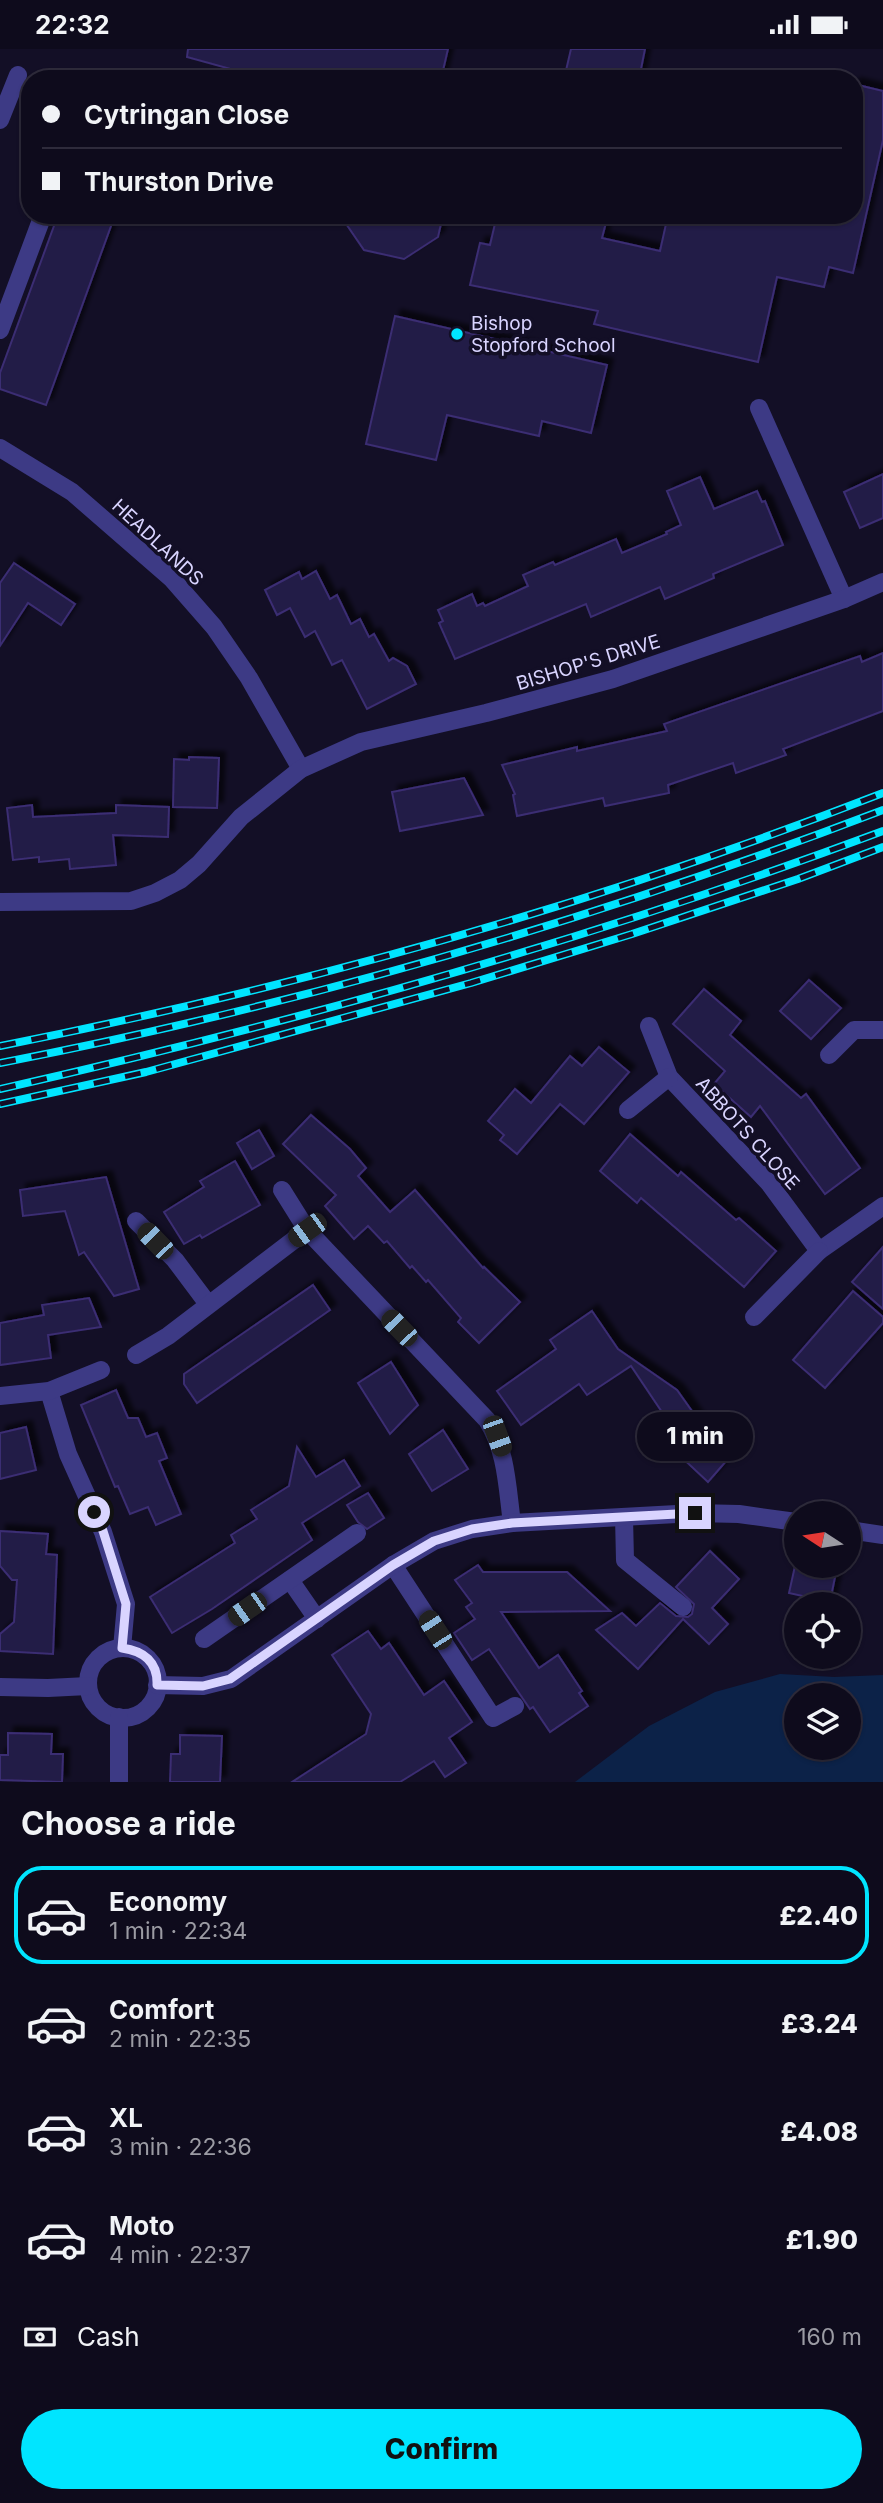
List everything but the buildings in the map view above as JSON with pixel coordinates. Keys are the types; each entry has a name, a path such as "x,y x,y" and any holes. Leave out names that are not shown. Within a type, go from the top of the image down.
{"street":[{"path":"0,120 18,75"},
{"path":"0,330 40,224"},
{"path":"759,408 844,599"},
{"name":"HEADLANDS","path":"0,448 72,492 172,579 214,627 249,678 301,769"},
{"name":"BISHOP'S DRIVE","path":"0,902 131,901 155,893 190,872 240,817 301,769 361,742 486,713 613,679 844,599 883,582"},
{"name":"ABBOTS CLOSE","path":"649,1025 669,1077 769,1183 819,1251"},
{"path":"829,1055 854,1030 883,1030"},
{"name":"ABBOTS CLOSE","path":"628,1110 669,1077"},
{"path":"282,1191 307,1230 487,1420 497,1436 503,1454 512,1523"},
{"path":"754,1317 819,1251 883,1206"},
{"path":"136,1221 175,1260 208,1304"},
{"path":"136,1355 168,1336 307,1230"},
{"path":"0,1397 49,1391 101,1370"},
{"path":"49,1391 68,1454 103,1531 126,1604 122,1648"},
{"path":"157,1685 203,1686 230,1679 393,1565 434,1541 472,1529 512,1523 695,1513 739,1514 784,1520"},
{"path":"624,1517 625,1560 683,1607"},
{"path":"861,1532 883,1535"},
{"path":"204,1639 357,1533"},
{"path":"393,1565 493,1719 515,1706"},
{"path":"290,1580 317,1619"},
{"path":"122,1648 136,1650 146,1656 154,1666 157,1685 153,1700 145,1709 133,1716 119,1717 111,1716 98,1708 88,1686 95,1662 111,1649 122,1648"},
{"path":"0,1687 88,1686"},
{"path":"119,1717 119,1782"}],"water":[{"path":"780,1674 834,1677 883,1675 883,1782 575,1782 649,1726 715,1692"}],"railway":[{"path":"0,1046 225,997 447,939 667,871 883,793"},
{"path":"0,1063 225,1014 447,956 667,887 883,810"},
{"path":"0,1089 224,1035 446,975 666,907 883,831"},
{"path":"0,1104 146,1072 471,983 632,934 798,879 883,847"}],"place":[{"name":"Bishop Stopford School","path":"457,334"}],"route":[{"path":"94,1512 103,1531 126,1604 122,1648 136,1650 146,1656 154,1666 157,1685 203,1686 230,1679 393,1565 434,1541 472,1529 512,1523 695,1513"}]}
